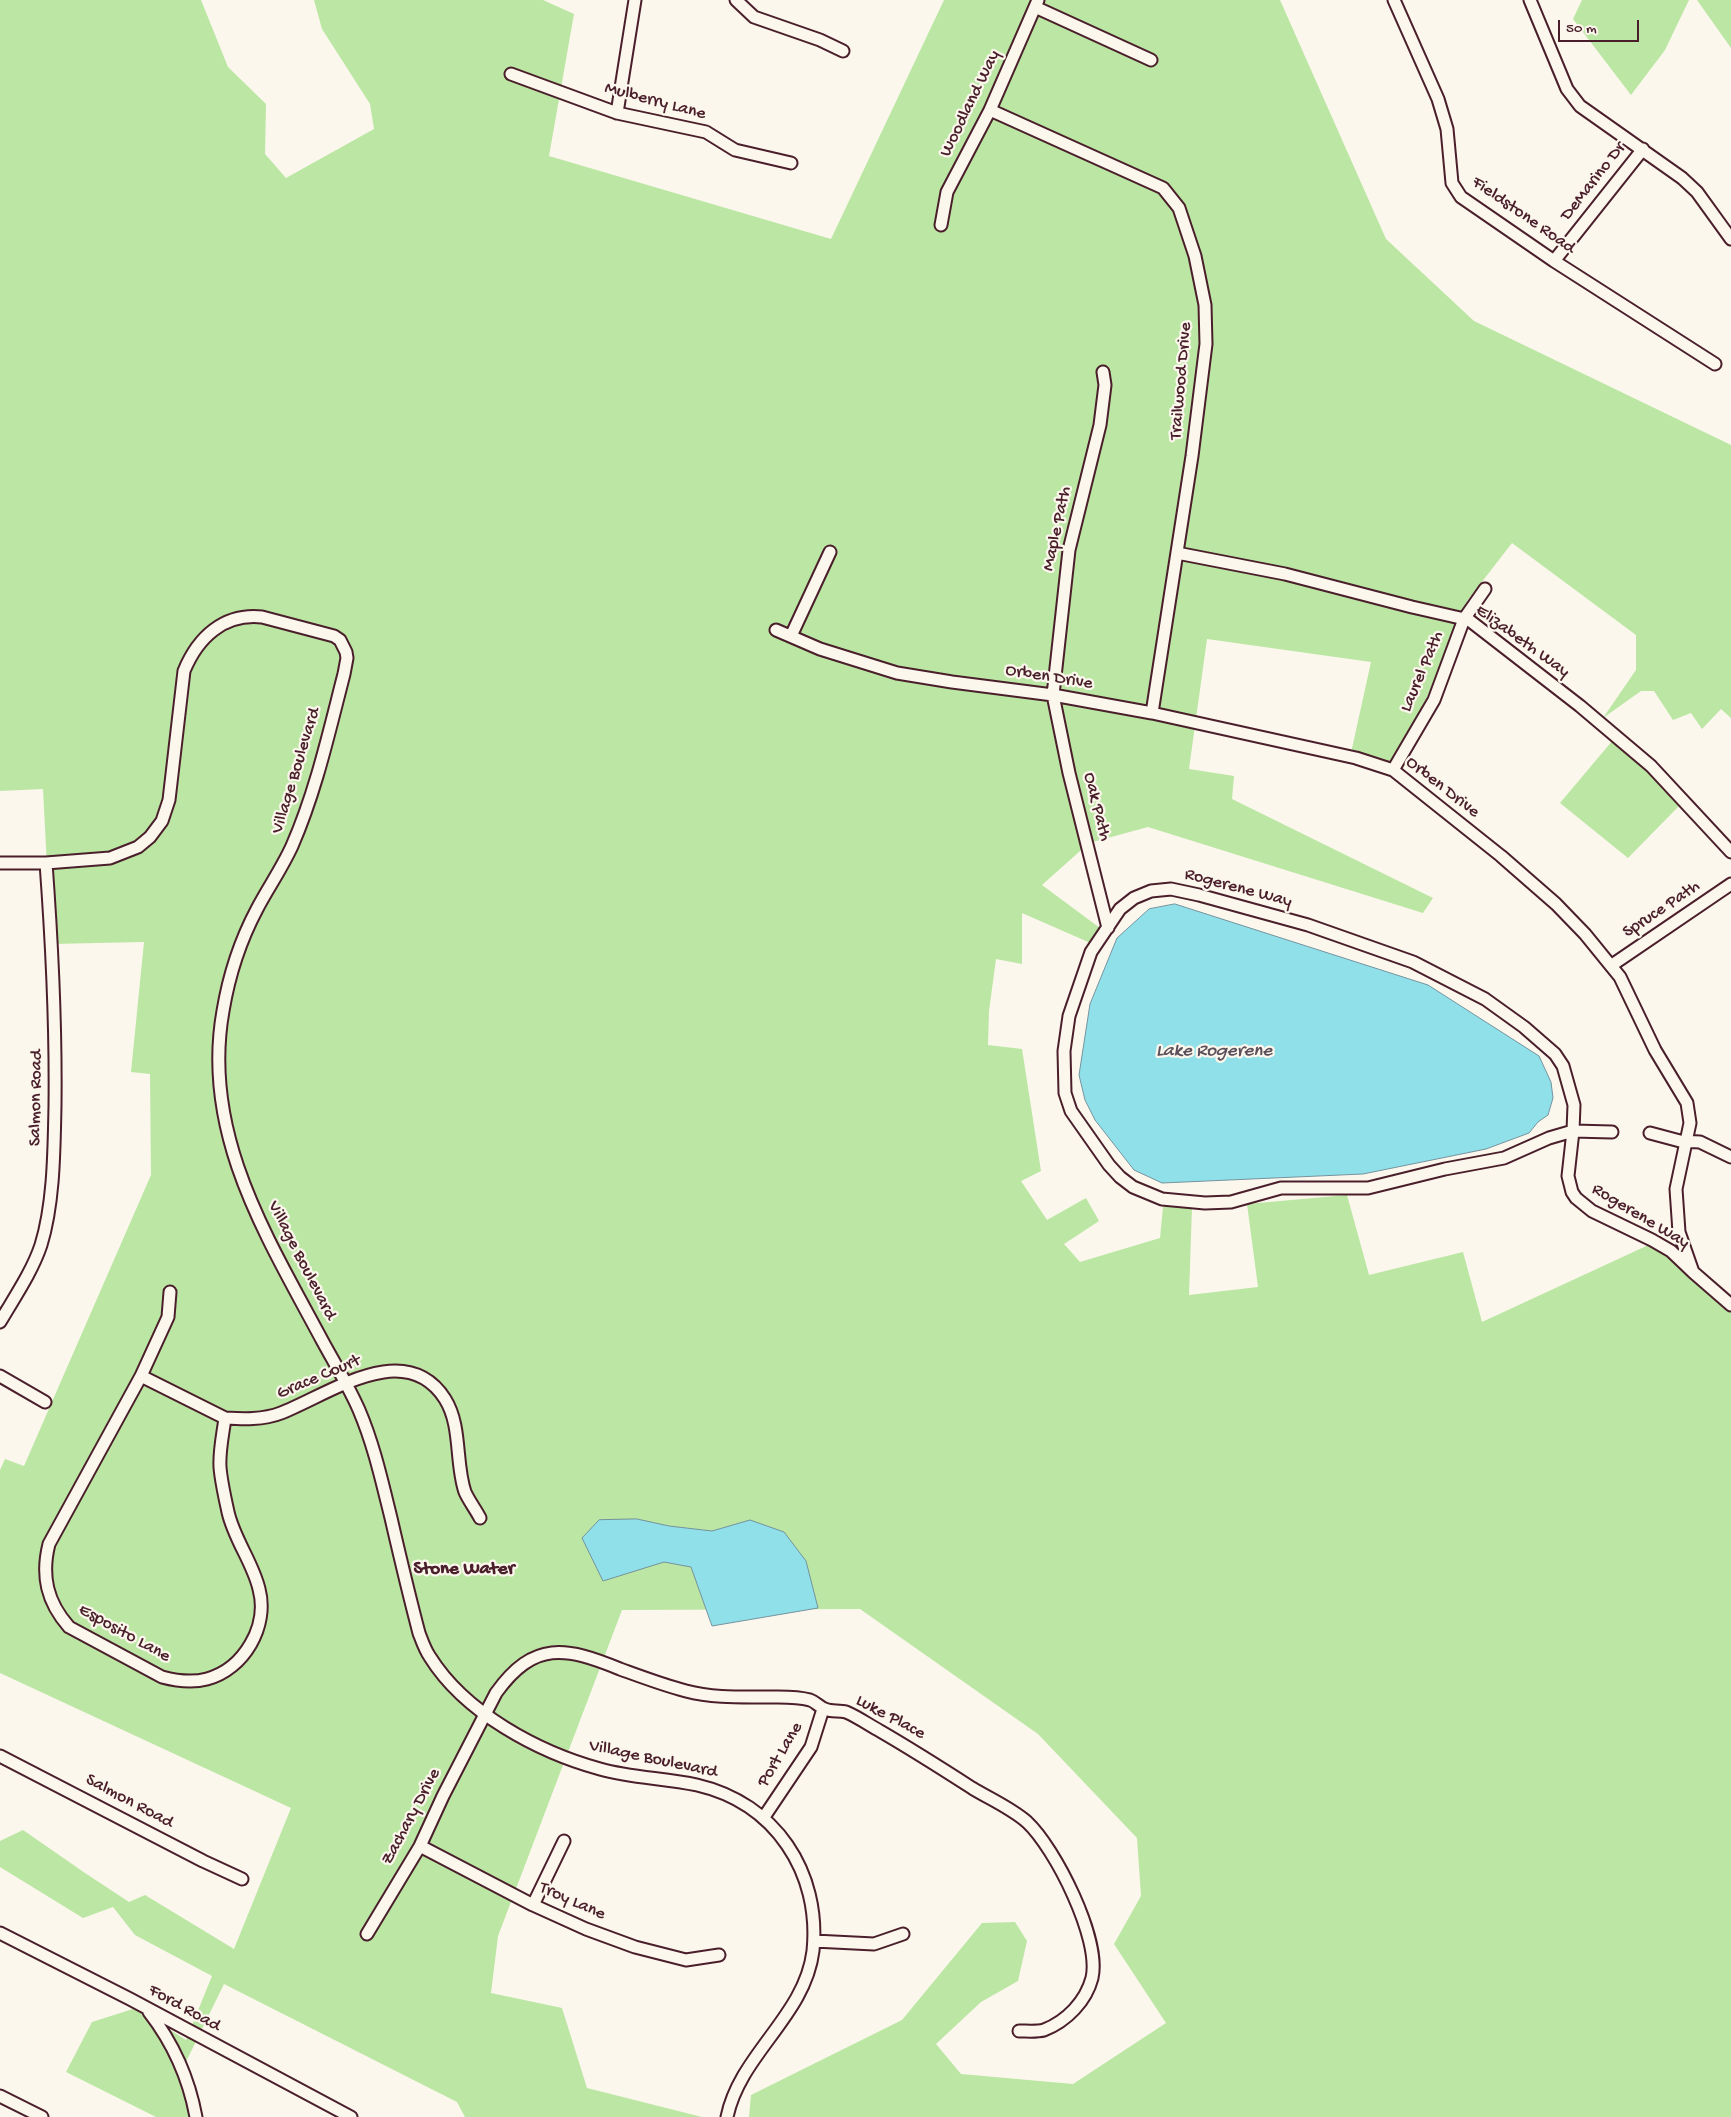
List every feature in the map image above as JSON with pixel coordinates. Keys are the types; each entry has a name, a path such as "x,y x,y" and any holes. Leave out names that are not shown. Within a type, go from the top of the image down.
{"street":[{"path":"617,113 635,0"},
{"path":"736,0 754,17 843,50"},
{"name":"Fieldstone Road","path":"1394,0 1438,99 1447,128 1452,182 1461,198 1554,261 1715,364"},
{"path":"1530,0 1566,89 1573,99 1682,178 1692,188 1731,239"},
{"path":"1036,3 1150,60"},
{"name":"Woodland Way","path":"941,225 947,192 990,110 1036,3"},
{"name":"Mulberry Lane","path":"511,74 617,113 706,132 735,150 791,163"},
{"name":"Trailwood Drive","path":"990,110 1163,188 1179,208 1195,256 1205,305 1206,344 1177,553 1152,713"},
{"name":"DeMarino Dr","path":"1554,261 1643,149"},
{"name":"Maple Path","path":"1053,695 1069,550 1100,425 1105,385 1103,372"},
{"path":"791,636 830,552"},
{"name":"Elizabeth Way","path":"1177,553 1285,574 1412,608 1469,620 1612,732 1650,766 1731,852"},
{"name":"Laurel Path","path":"1393,770 1434,700 1464,619 1485,589"},
{"name":"Village Boulevard","path":"46,864 110,858 125,854 138,847 150,837 162,821 169,800 184,671 190,656 210,632 235,619 251,616 334,636 340,640 347,658 318,776 291,849 242,940 230,976 218,1047 218,1079 230,1146 241,1179 278,1258 346,1384 364,1423 377,1461 419,1633 429,1656 444,1676 486,1716 520,1737 555,1754 602,1770 697,1785 731,1796 764,1817 788,1846 804,1876 812,1904 815,1928 808,1969 798,1996 740,2080 727,2117"},
{"name":"Orben Drive","path":"776,630 840,656 898,673 1053,695 1152,713 1356,758 1393,770 1488,846 1556,904 1612,965 1626,988 1655,1050 1687,1104 1690,1123 1688,1141 1676,1188 1677,1219 1684,1247 1693,1272 1731,1305"},
{"name":"Oak Path","path":"1053,695 1069,773 1108,928"},
{"path":"0,863 46,864"},
{"name":"Salmon Road","path":"0,1322 40,1246 46,1220 52,1176 55,1043 46,864"},
{"name":"Spruce Path","path":"1612,965 1731,884"},
{"name":"Rogerene Way","path":"1573,1131 1549,1138 1504,1158 1445,1169 1368,1188 1348,1190 1281,1188 1231,1202 1205,1203 1162,1199 1133,1187 1109,1165 1071,1111 1064,1093 1064,1051 1069,1016 1091,952 1120,909 1134,898 1151,891 1171,889 1308,926 1413,962 1454,985 1485,999 1524,1027 1555,1054 1563,1066 1574,1106 1573,1131 1568,1176 1569,1185 1576,1198 1592,1211 1652,1240 1671,1252 1693,1272"},
{"path":"1573,1131 1612,1132"},
{"path":"1650,1133 1700,1142 1731,1157"},
{"name":"Esposito Lane","path":"170,1292 168,1317 141,1376 49,1544 44,1574 46,1589 52,1602 59,1616 69,1627 162,1677 177,1681 207,1679 235,1664 245,1653 259,1623 262,1606 259,1588 228,1514 223,1486 220,1467 225,1418"},
{"name":"Grace Court","path":"141,1376 225,1418 256,1418 280,1413 372,1373 400,1371 424,1380 441,1393 452,1414 465,1491 480,1518"},
{"path":"0,1376 45,1402"},
{"name":"Luke Place","path":"486,1716 496,1693 504,1682 527,1661 545,1654 566,1652 592,1658 645,1679 688,1692 724,1697 796,1697 813,1701 823,1709 845,1712 872,1726 1026,1822 1045,1843 1059,1865 1087,1932 1093,1958 1092,1976 1086,1995 1062,2021 1043,2030 1019,2031"},
{"name":"Port Lane","path":"764,1817 811,1747 823,1709"},
{"name":"Zachary Drive","path":"368,1934 420,1846 443,1796 486,1716"},
{"name":"Salmon Road","path":"0,1756 203,1862 242,1879"},
{"path":"533,1905 564,1841"},
{"name":"Troy Lane","path":"420,1846 533,1905 586,1929 660,1955 686,1960 720,1955"},
{"name":"Ford Road","path":"0,1933 351,2117"},
{"path":"814,1941 874,1944 904,1934"},
{"path":"146,2008 166,2034 192,2098 196,2117"},
{"path":"0,2096 42,2117"}],"green space":[{"path":"0,0 201,0 228,67 266,104 265,154 286,178 374,129 370,104 322,29 314,0 543,0 574,14 549,156 831,239 944,0 1280,0 1386,239 1474,321 1731,445 1731,718 1721,709 1702,729 1691,713 1673,720 1654,691 1641,691 1603,718 1636,670 1636,635 1512,543 1467,601 1427,697 1394,764 1351,753 1371,662 1207,639 1189,769 1234,776 1232,799 1433,898 1423,913 1148,827 1089,843 1042,885 1104,931 1095,945 1022,913 1022,964 996,959 989,1011 988,1045 1022,1049 1041,1171 1021,1181 1047,1220 1086,1198 1099,1221 1064,1244 1080,1262 1160,1238 1163,1207 1192,1207 1189,1295 1258,1287 1247,1204 1347,1195 1369,1275 1463,1252 1482,1322 1655,1242 1731,1307 1731,2117 749,2117 751,2095 902,2020 982,1923 1015,1922 1027,1941 1018,1981 981,2002 936,2044 961,2074 1073,2084 1166,2023 1114,1944 1141,1896 1137,1838 1038,1734 860,1609 622,1610 498,1936 491,1993 562,2008 587,2088 702,2117 465,2117 457,2102 224,1984 182,2070 193,2117 156,2117 66,2072 92,2022 136,2008 186,2040 212,1976 135,1935 113,1907 83,1918 0,1867 0,1841 23,1830 129,1902 145,1895 234,1949 291,1808 0,1673 0,1470 5,1459 24,1466 151,1175 150,1074 131,1072 144,942 51,944 43,789 0,791"},
{"path":"1582,0 1689,0 1665,50 1631,95 1573,19"},
{"path":"1697,0 1731,0 1731,48"},
{"path":"1613,740 1681,804 1628,858 1560,803"}],"water":[{"name":"Lake Rogerene","path":"1175,904 1428,985 1539,1056 1551,1082 1553,1098 1548,1115 1538,1122 1529,1133 1486,1149 1363,1174 1162,1183 1134,1170 1095,1120 1085,1100 1079,1075 1090,1004 1117,938 1149,909"},
{"path":"637,1519 669,1526 712,1531 750,1520 784,1532 806,1561 818,1608 712,1626 691,1567 664,1562 603,1581 582,1538 599,1520"}],"district":[{"name":"Stone Water","path":"464,1570"}]}
